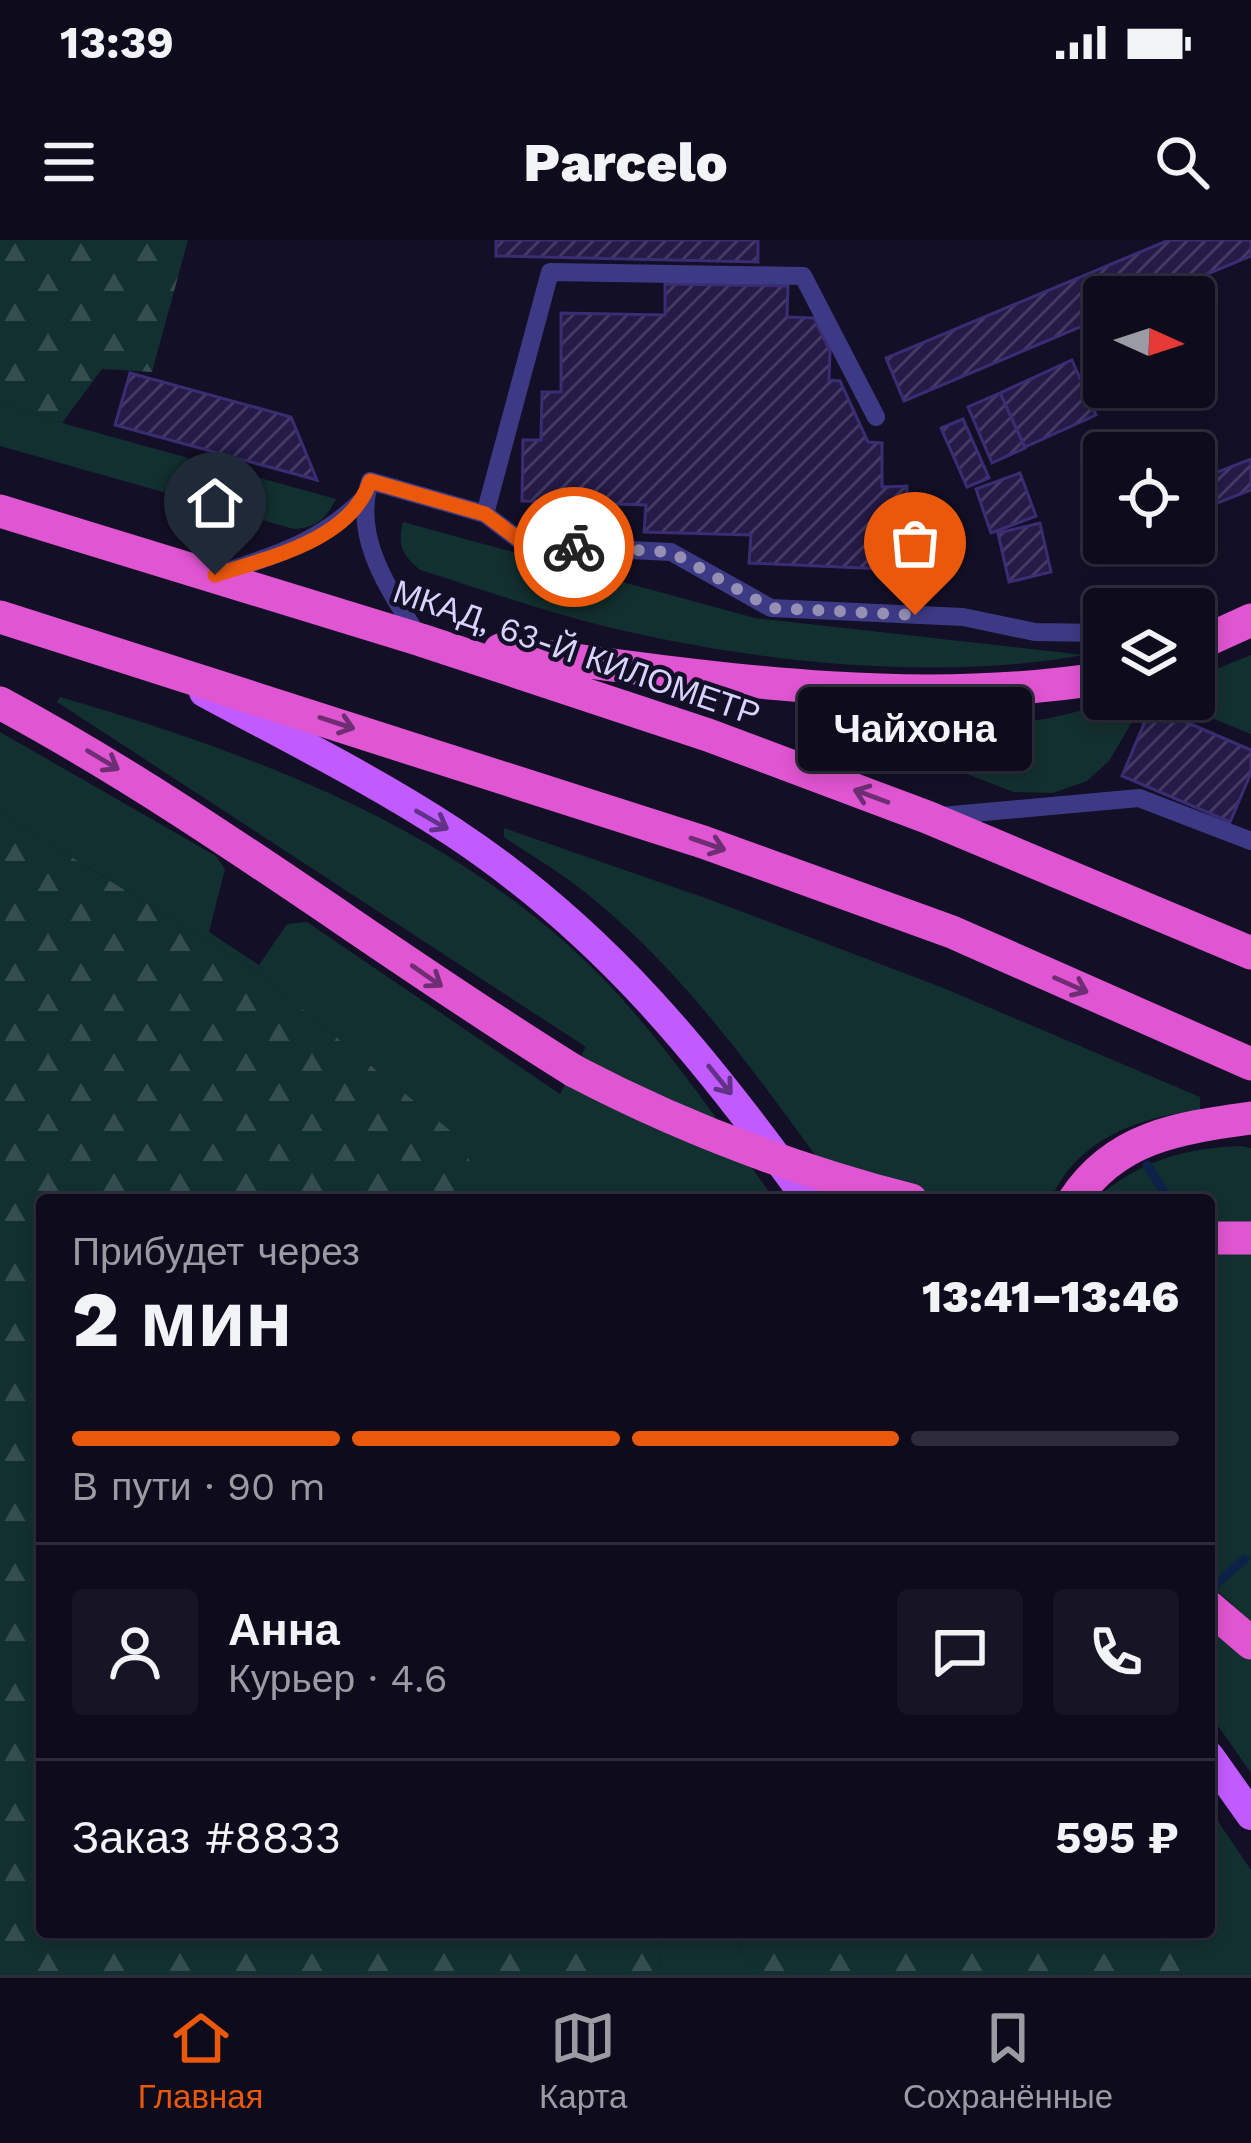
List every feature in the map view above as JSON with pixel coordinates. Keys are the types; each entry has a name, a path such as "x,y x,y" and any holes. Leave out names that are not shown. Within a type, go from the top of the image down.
{"highway":[{"name":"МКАД, 63-Й КИЛОМЕТР","path":"0,511 421,640 708,735 926,817 1251,953"},
{"path":"1,617 703,842 952,932 1251,1064"},
{"path":"421,640 683,674 891,690 1027,691 1083,682"},
{"path":"0,704 94,754 242,847 484,1015 574,1071 815,1176 887,1194"},
{"path":"1078,1194 1125,1148 1170,1132 1251,1118"},
{"path":"1215,1238 1251,1238"},
{"path":"1215,1612 1251,1643"}],"main road":[{"path":"146,661 452,831 519,881 664,1012 728,1089 804,1194"},
{"path":"1215,1764 1251,1815"}],"lane":[{"path":"485,514 550,272 803,277 876,417"},
{"path":"421,640 389,589 365,535 364,498 370,481 485,514 526,545 671,552 771,608 963,617 1035,632 1083,633"},
{"path":"215,575 282,554 338,525 364,498"},
{"path":"926,817 1139,798 1251,841"}],"green space":[{"path":"0,240 188,240 152,372 102,369 62,423 0,402"},
{"path":"0,402 336,499 320,521 294,529 0,446"},
{"path":"403,522 755,618 1083,655 967,667 905,667 720,650 558,614 420,570 402,549"},
{"path":"1251,655 1251,734 1215,719 1215,670"},
{"path":"60,697 135,720 285,774 357,806 493,885 613,989 677,1065 771,1194 485,1194 458,1138 253,969 0,813 0,732 216,856 225,869 209,932 259,965 287,924 307,922 560,1094 586,1047 57,702"},
{"path":"801,701 892,716 985,723 1045,719 1083,710 1083,720 1133,720 1109,761 1087,781 1053,793 1013,792 799,708"},
{"path":"0,813 253,969 459,1138 485,1194 36,1194 36,1938 663,1938 658,1975 0,1975"},
{"path":"504,828 941,987 1200,1097 1200,1110 1155,1118 1112,1135 1076,1161 1054,1194 844,1194 719,1028 647,948 566,878 504,837"},
{"path":"1251,1148 1251,1622 1215,1589 1215,1194 1102,1194 1145,1166 1200,1150"},
{"path":"1215,1630 1251,1660 1251,1773 1215,1722"},
{"path":"1215,1817 1251,1870 1251,1975 1182,1975 1165,1938 1215,1938"},
{"path":"663,1938 735,1938 741,1952 762,1975 658,1975"},
{"path":"735,1938 1165,1938 1182,1975 762,1975 741,1952"}],"building":[{"path":"496,240 758,240 758,262 496,256"},
{"path":"1169,240 1251,240 1251,256 1203,276 1083,276 1083,326 904,401 886,358"},
{"path":"665,284 788,286 787,317 814,318 830,351 829,380 840,381 868,442 882,443 882,487 907,486 906,570 749,563 751,535 644,532 646,505 522,501 523,440 541,440 542,392 561,392 561,313 665,315"},
{"path":"1072,360 1083,385 1083,408 1093,408 1096,415 1025,447 1000,393"},
{"path":"130,373 291,417 317,480 115,425"},
{"path":"1000,393 1025,448 992,463 968,407"},
{"path":"963,419 989,478 967,487 941,428"},
{"path":"1251,459 1251,490 1215,504 1215,473"},
{"path":"1020,473 1036,516 991,533 976,489"},
{"path":"1040,523 1051,572 1009,582 998,533"},
{"path":"1146,720 1181,720 1251,750 1251,773 1230,822 1122,776"}],"waterway":[{"path":"1147,1165 1165,1194"},
{"path":"1215,1585 1245,1559"}],"way so far":[{"path":"574,547 671,552 771,608 915,615"}],"place":[{"name":"Чайхона","path":"915,615"}],"route":[{"path":"215,575 282,554 338,525 364,498 370,481 485,514 526,545 574,547"}]}
